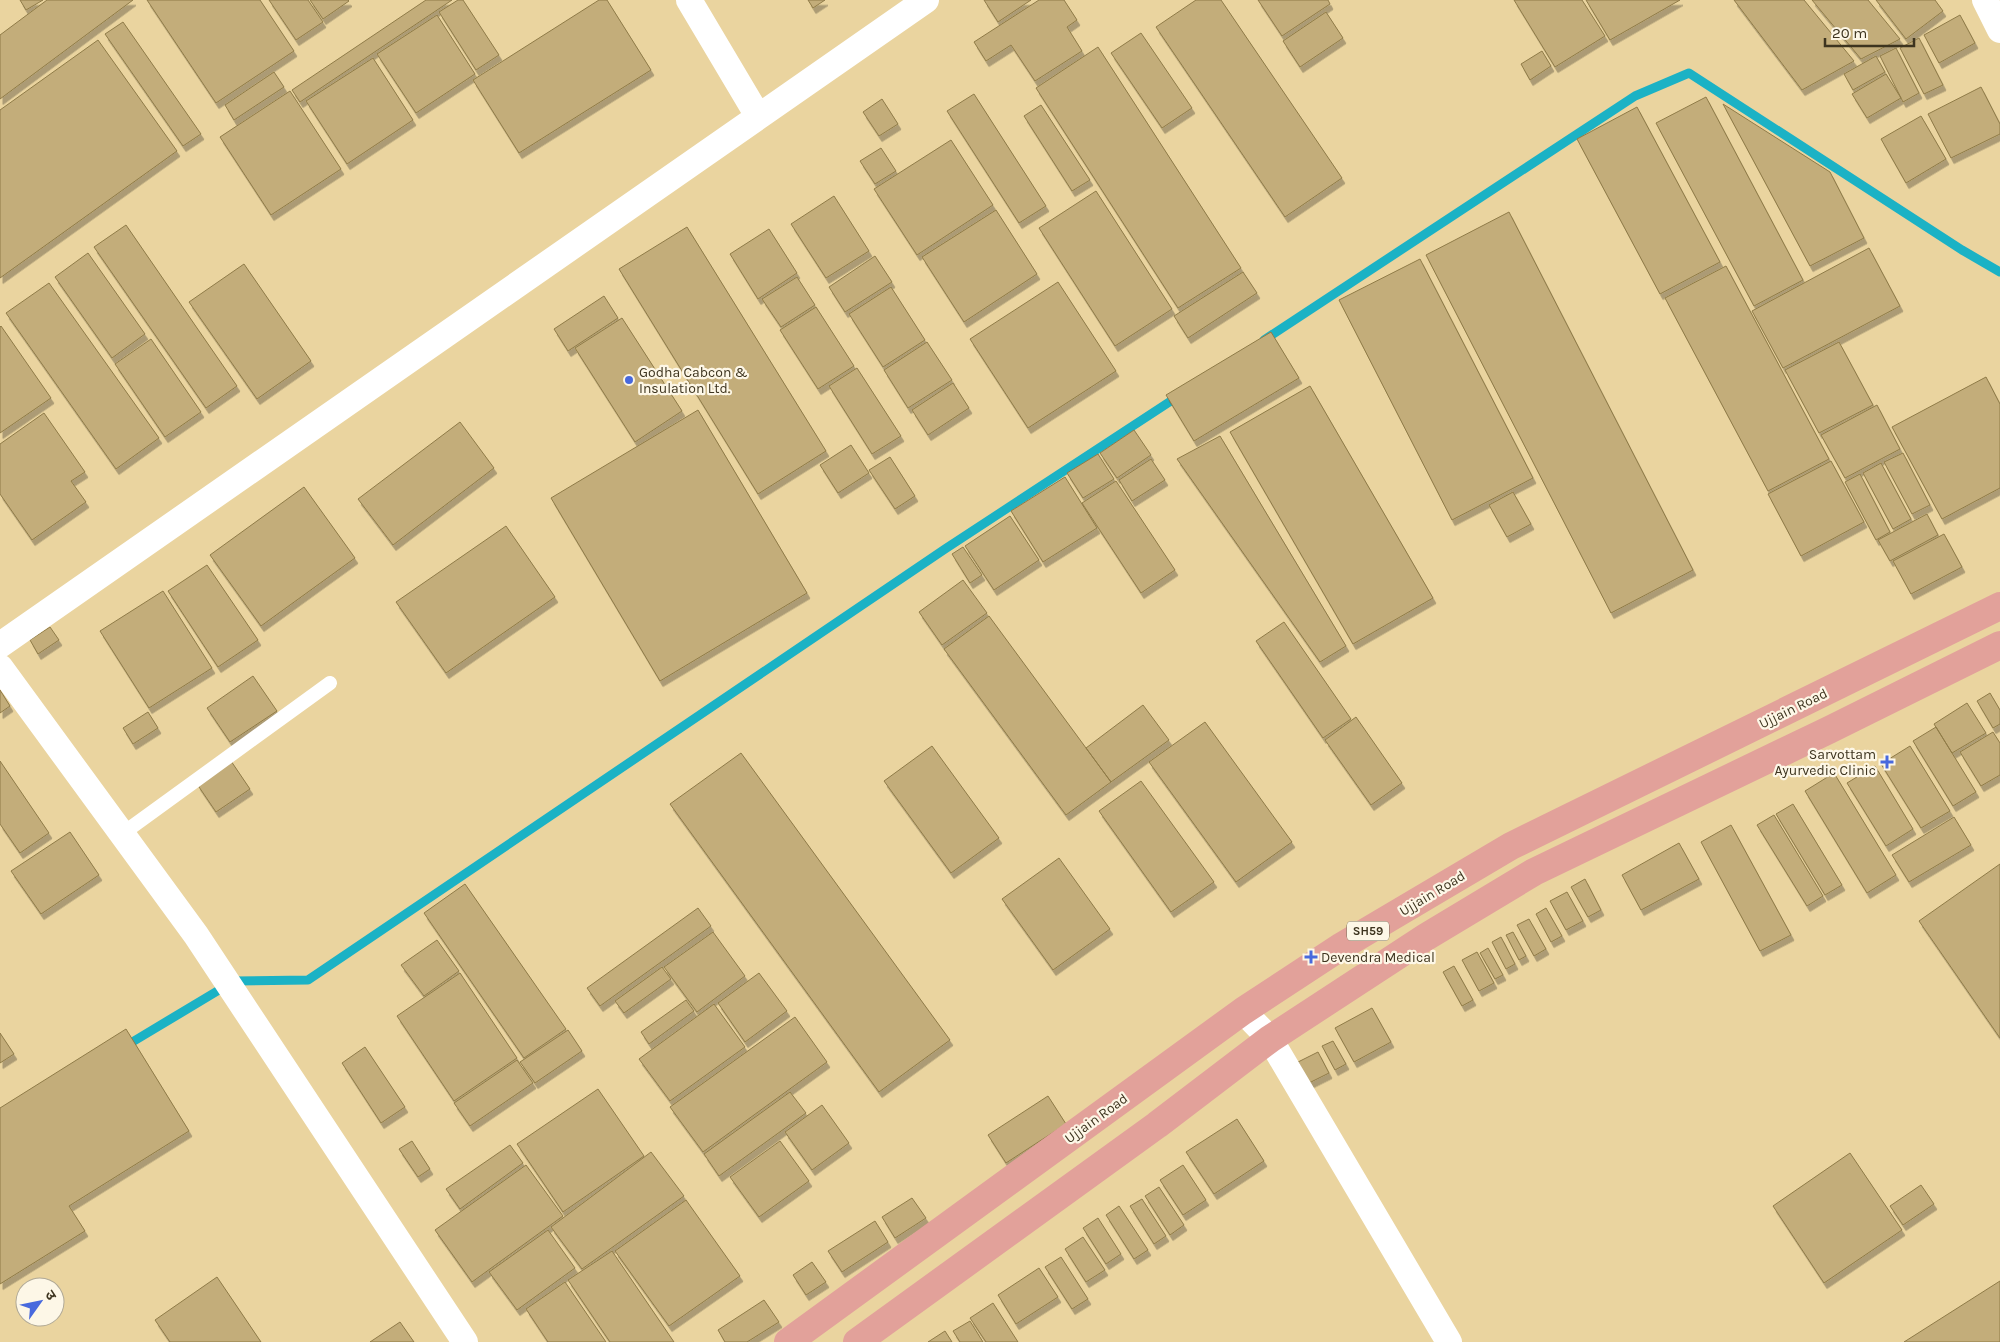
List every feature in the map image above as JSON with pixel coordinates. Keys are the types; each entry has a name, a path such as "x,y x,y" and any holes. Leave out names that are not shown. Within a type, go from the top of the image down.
{"main road":[{"name":"Ujjain Road","path":"788,1342 1243,1010 1342,946 1511,846 2000,606"},
{"name":"SH59","path":"857,1342 1157,1125 1270,1039 1426,938 1534,872 1829,730 2000,645"}],"street":[{"path":"690,0 758,116"},
{"path":"0,645 926,0"},
{"path":"1985,0 2000,30"},
{"path":"0,667 196,935 465,1342"},
{"path":"1243,1010 1270,1039 1449,1342"}],"lane":[{"path":"122,834 330,682"}],"building":[{"path":"20,0 43,0 26,10"},
{"path":"47,0 133,0 0,99 0,35"},
{"path":"147,0 260,0 294,51 216,103"},
{"path":"269,0 308,0 323,22 296,40"},
{"path":"310,0 348,0 349,1 323,19"},
{"path":"426,0 452,0 300,102 292,90"},
{"path":"458,0 463,0 499,55 476,70 439,12"},
{"path":"599,0 607,0 651,70 519,153 473,80"},
{"path":"808,0 825,0 813,8"},
{"path":"984,0 1031,0 998,22"},
{"path":"1039,0 1064,0 1077,20 1067,27 1082,51 1035,81 1011,45 986,61 974,42"},
{"path":"1196,0 1221,0 1342,178 1285,217 1156,27"},
{"path":"1258,0 1328,0 1330,4 1282,36"},
{"path":"1514,0 1582,0 1605,36 1555,67"},
{"path":"1586,0 1680,0 1610,40"},
{"path":"1734,0 1804,0 1854,61 1802,90"},
{"path":"1812,0 1868,0 1900,39 1861,59"},
{"path":"1876,0 1935,0 1943,11 1906,39"},
{"path":"1326,12 1343,38 1300,67 1283,41"},
{"path":"437,15 475,74 416,113 377,54"},
{"path":"1960,15 1975,43 1939,63 1924,35"},
{"path":"123,22 201,134 183,146 105,34"},
{"path":"1141,33 1192,108 1162,128 1111,53"},
{"path":"1919,38 1943,85 1924,94 1900,48"},
{"path":"98,40 177,151 0,278 0,110"},
{"path":"1098,47 1241,268 1178,308 1036,88"},
{"path":"1896,48 1919,93 1903,102 1880,56"},
{"path":"1542,51 1551,66 1530,80 1521,64"},
{"path":"1876,56 1885,72 1853,90 1844,74"},
{"path":"373,58 413,120 347,164 306,101"},
{"path":"274,72 284,87 234,120 225,105"},
{"path":"1886,74 1901,98 1867,118 1852,94"},
{"path":"1981,87 2000,124 2000,134 1951,158 1928,114"},
{"path":"290,91 341,169 271,215 220,137"},
{"path":"974,94 1046,206 1019,223 947,111"},
{"path":"1706,97 1803,280 1754,306 1656,123"},
{"path":"882,99 898,124 879,136 863,112"},
{"path":"1723,104 1830,172 1864,238 1810,266"},
{"path":"1041,105 1090,180 1072,191 1024,116"},
{"path":"1637,107 1720,262 1660,294 1577,139"},
{"path":"1921,116 1946,159 1906,183 1881,139"},
{"path":"951,140 993,205 917,255 874,189"},
{"path":"881,148 896,171 875,184 860,161"},
{"path":"1096,191 1172,309 1115,346 1039,228"},
{"path":"834,196 869,251 826,278 791,224"},
{"path":"996,210 1037,274 964,322 922,257"},
{"path":"1509,212 1693,570 1611,613 1426,255"},
{"path":"126,225 237,386 206,408 94,247"},
{"path":"687,227 826,451 758,494 619,269"},
{"path":"769,229 797,273 758,299 730,254"},
{"path":"1869,248 1900,306 1783,368 1752,311"},
{"path":"88,253 145,334 112,358 55,277"},
{"path":"875,256 892,282 845,312 829,287"},
{"path":"1420,259 1533,478 1452,520 1339,300"},
{"path":"244,264 311,361 257,399 189,302"},
{"path":"1726,266 1829,459 1768,491 1665,298"},
{"path":"1243,272 1257,293 1188,338 1174,316"},
{"path":"797,277 815,305 781,327 762,299"},
{"path":"1058,282 1116,371 1028,428 970,339"},
{"path":"49,283 159,438 116,469 6,313"},
{"path":"891,287 925,340 883,367 849,314"},
{"path":"604,296 618,318 568,351 554,329"},
{"path":"816,307 854,366 818,389 780,330"},
{"name":"Godha Cabcon & Insulation Ltd.","path":"622,318 682,411 635,442 575,348"},
{"path":"0,327 51,398 0,433"},
{"path":"1271,332 1299,378 1194,441 1166,395"},
{"path":"151,339 201,412 165,437 115,364"},
{"path":"927,342 952,380 908,408 884,370"},
{"path":"1839,342 1873,405 1819,433 1785,370"},
{"path":"857,368 901,436 872,454 829,386"},
{"path":"1986,377 2000,404 2000,488 1942,519 1892,427"},
{"path":"953,383 969,408 928,435 912,410"},
{"path":"1310,386 1433,598 1353,644 1230,432"},
{"path":"1877,405 1900,449 1845,478 1821,435"},
{"path":"698,410 807,593 660,681 551,498"},
{"path":"44,413 85,472 71,481 86,502 32,540 0,494 0,444"},
{"path":"460,422 494,468 393,545 358,499"},
{"path":"1134,430 1151,455 1117,478 1100,453"},
{"path":"1220,436 1346,646 1320,662 1177,459"},
{"path":"851,445 869,473 838,493 820,465"},
{"path":"1903,453 1930,505 1912,514 1884,462"},
{"path":"1098,454 1114,479 1083,498 1067,473"},
{"path":"890,457 915,496 895,509 869,470"},
{"path":"1151,459 1165,480 1132,501 1119,480"},
{"path":"1831,461 1864,522 1801,556 1768,494"},
{"path":"1881,463 1911,519 1893,529 1863,473"},
{"path":"1860,474 1890,532 1876,540 1845,482"},
{"path":"1065,477 1097,528 1043,562 1011,511"},
{"path":"1116,481 1175,570 1141,593 1082,503"},
{"path":"304,487 355,558 261,626 210,555"},
{"path":"1513,492 1531,524 1507,537 1489,505"},
{"path":"1927,514 1938,535 1890,561 1878,540"},
{"path":"1010,516 1039,560 994,590 965,546"},
{"path":"506,526 555,597 446,673 396,602"},
{"path":"1944,534 1962,567 1911,594 1893,561"},
{"path":"963,547 982,575 970,583 952,554"},
{"path":"207,565 258,640 218,667 168,591"},
{"path":"963,580 987,613 942,645 919,612"},
{"path":"163,591 212,668 149,708 100,631"},
{"path":"989,616 1111,782 1066,815 944,649"},
{"path":"1284,622 1351,719 1323,738 1256,641"},
{"path":"50,627 59,640 38,654 30,640"},
{"path":"253,676 277,711 230,742 207,708"},
{"path":"0,690 10,706 0,713"},
{"path":"1990,693 2000,710 2000,724 1993,728 1977,701"},
{"path":"1967,703 1986,733 1952,753 1934,724"},
{"path":"1143,705 1169,740 1111,782 1086,748"},
{"path":"148,712 158,728 133,744 123,728"},
{"path":"1356,717 1402,783 1371,805 1325,740"},
{"path":"1205,722 1292,842 1236,882 1149,762"},
{"path":"1936,727 1976,792 1953,806 1913,741"},
{"path":"1993,732 2000,743 2000,775 1981,786 1960,752"},
{"path":"932,746 999,838 951,873 884,781"},
{"path":"1910,746 1950,811 1921,828 1881,764"},
{"path":"741,753 950,1040 879,1092 670,804"},
{"path":"0,761 49,833 20,853 0,824"},
{"path":"231,761 250,789 216,812 197,784"},
{"path":"1875,766 1913,829 1886,846 1847,783"},
{"path":"1834,773 1896,875 1867,893 1805,791"},
{"path":"1141,781 1214,882 1171,912 1099,811"},
{"path":"1793,804 1842,885 1825,895 1776,814"},
{"path":"1774,815 1823,896 1807,906 1757,825"},
{"path":"1954,817 1971,845 1909,882 1892,855"},
{"path":"1731,825 1791,935 1760,951 1701,842"},
{"path":"70,832 99,875 41,914 11,871"},
{"path":"1679,843 1699,879 1641,910 1622,875"},
{"path":"1059,858 1110,929 1053,970 1002,899"},
{"path":"2000,864 2000,1038 1919,921"},
{"path":"1585,879 1601,910 1588,917 1571,887"},
{"path":"465,884 566,1029 524,1058 424,913"},
{"path":"1567,892 1583,921 1566,930 1550,901"},
{"path":"698,908 711,926 600,1006 587,988"},
{"path":"1546,908 1562,936 1551,942 1536,914"},
{"path":"1529,919 1546,949 1534,956 1517,925"},
{"path":"713,932 745,976 697,1012 664,967"},
{"path":"1513,932 1526,956 1519,960 1506,935"},
{"path":"1501,937 1515,964 1506,969 1492,942"},
{"path":"437,940 459,971 424,996 401,965"},
{"path":"1488,948 1503,975 1495,979 1480,953"},
{"path":"1477,952 1494,983 1479,991 1462,960"},
{"path":"1454,966 1473,1000 1462,1006 1443,972"},
{"path":"662,967 671,979 624,1013 615,1001"},
{"path":"460,973 517,1058 454,1101 397,1016"},
{"path":"759,973 787,1011 745,1042 718,1003"},
{"path":"686,1000 694,1011 649,1044 641,1032"},
{"path":"714,1004 745,1047 670,1101 639,1059"},
{"path":"1372,1008 1391,1042 1354,1062 1335,1028"},
{"path":"795,1017 827,1062 703,1152 670,1107"},
{"path":"126,1029 189,1131 69,1206 85,1231 0,1284 0,1108"},
{"path":"568,1030 582,1051 535,1083 520,1062"},
{"path":"0,1033 14,1054 0,1063"},
{"path":"1333,1041 1346,1064 1335,1070 1322,1046"},
{"path":"365,1047 405,1107 381,1123 342,1063"},
{"path":"1318,1052 1329,1073 1309,1083 1298,1062"},
{"path":"517,1060 533,1083 470,1126 454,1103"},
{"path":"598,1089 644,1156 563,1212 517,1144"},
{"path":"790,1092 806,1113 719,1176 704,1154"},
{"path":"1048,1096 1066,1124 1006,1163 988,1135"},
{"path":"822,1105 849,1143 812,1170 785,1132"},
{"path":"1237,1119 1264,1161 1214,1194 1186,1152"},
{"path":"412,1141 430,1169 418,1177 399,1149"},
{"path":"780,1141 809,1181 759,1217 730,1177"},
{"path":"510,1145 523,1163 460,1209 446,1189"},
{"path":"651,1152 684,1196 582,1269 551,1227"},
{"path":"1850,1153 1902,1230 1824,1283 1773,1206"},
{"path":"526,1165 563,1216 472,1282 435,1230"},
{"path":"1183,1165 1206,1200 1183,1215 1160,1180"},
{"path":"1921,1185 1934,1204 1903,1225 1890,1206"},
{"path":"1159,1187 1184,1225 1170,1235 1145,1196"},
{"path":"912,1198 926,1218 895,1238 882,1217"},
{"path":"1142,1199 1166,1236 1154,1244 1130,1206"},
{"path":"686,1200 740,1276 669,1326 615,1251"},
{"path":"1119,1206 1148,1250 1134,1259 1106,1215"},
{"path":"1098,1218 1121,1254 1106,1264 1083,1228"},
{"path":"875,1221 888,1242 842,1272 828,1251"},
{"path":"548,1230 575,1268 517,1310 489,1272"},
{"path":"1083,1237 1105,1270 1086,1282 1065,1249"},
{"path":"612,1251 674,1342 610,1342 568,1280"},
{"path":"1061,1257 1088,1299 1072,1309 1045,1267"},
{"path":"812,1262 826,1282 806,1295 793,1275"},
{"path":"1039,1268 1058,1297 1016,1324 998,1295"},
{"path":"217,1277 261,1342 170,1342 155,1320"},
{"path":"2000,1281 2000,1342 1904,1342"},
{"path":"565,1282 606,1342 548,1342 526,1309"},
{"path":"764,1300 779,1322 747,1342 725,1342 718,1330"},
{"path":"993,1303 1018,1342 986,1342 970,1318"},
{"path":"970,1321 983,1342 960,1342 953,1331"},
{"path":"400,1322 414,1342 370,1342"},
{"path":"945,1331 952,1342 928,1342"}],"waterway":[{"path":"1264,340 1635,96 1689,73 1962,250 2000,272"},
{"path":"124,1047 234,981 308,980 945,549 1180,395"}],"place":[{"name":"Godha Cabcon & Insulation Ltd.","path":"629,380"},
{"name":"Sarvottam Ayurvedic Clinic","path":"1887,762"},
{"name":"Devendra Medical","path":"1311,957"}]}
